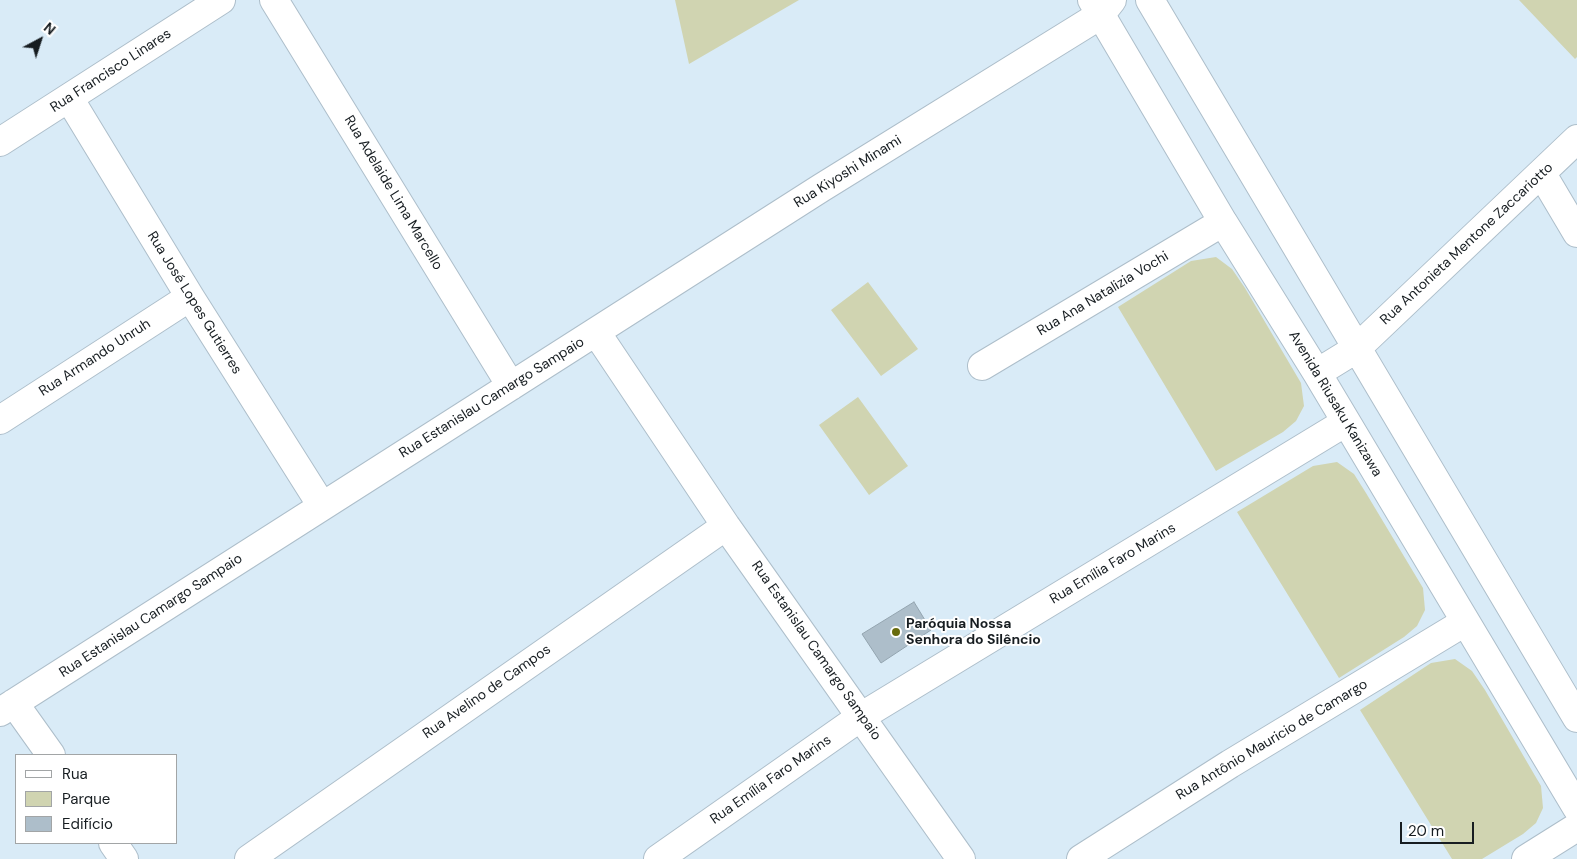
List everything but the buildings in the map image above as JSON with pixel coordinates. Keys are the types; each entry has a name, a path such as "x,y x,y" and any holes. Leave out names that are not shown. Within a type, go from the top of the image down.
{"street":[{"name":"Rua Francisco Linares","path":"0,142 221,0"},
{"name":"Rua Adelaide Lima Marcello","path":"274,0 511,386"},
{"path":"1150,0 1577,718"},
{"name":"Avenida Riusaku Kanizawa","path":"1102,5 1223,222 1317,373 1577,808"},
{"name":"Rua Kiyoshi Minami","path":"596,332 1102,5"},
{"name":"Rua José Lopes Gutierres","path":"68,98 190,297 322,506"},
{"name":"Rua Antonieta Mentone Zaccariotto","path":"1317,373 1356,349 1577,139"},
{"path":"1542,174 1577,234"},
{"name":"Rua Ana Natalizia Vochi","path":"982,366 1223,222"},
{"name":"Rua Armando Unruh","path":"0,420 190,297"},
{"name":"Rua Estanislau Camargo Sampaio","path":"7,708 596,332 726,526 862,716 961,859"},
{"name":"Rua Emília Faro Marins","path":"658,859 862,716 1346,422"},
{"name":"Rua Avelino de Campos","path":"249,859 726,526"},
{"name":"Rua Antônio Mauricio de Camargo","path":"1080,859 1230,764 1465,622"},
{"path":"7,708 50,754"},
{"path":"1526,859 1577,827"},
{"path":"114,844 124,859"}],"green space":[{"path":"675,0 799,0 689,64"},
{"path":"1519,0 1577,0 1577,57 1575,59"},
{"path":"1216,257 1232,269 1245,288 1301,383 1304,406 1296,421 1283,432 1216,471 1118,307 1191,261"},
{"path":"868,282 918,349 881,376 831,310"},
{"path":"858,397 908,466 869,495 819,425"},
{"path":"1337,462 1354,474 1423,588 1425,610 1417,626 1404,637 1339,678 1237,512 1313,466"},
{"path":"1455,659 1472,671 1485,690 1541,786 1543,808 1536,823 1523,834 1482,859 1452,859 1360,710 1431,663"}],"place":[{"name":"Paróquia Nossa Senhora do Silêncio","path":"896,632"}]}
